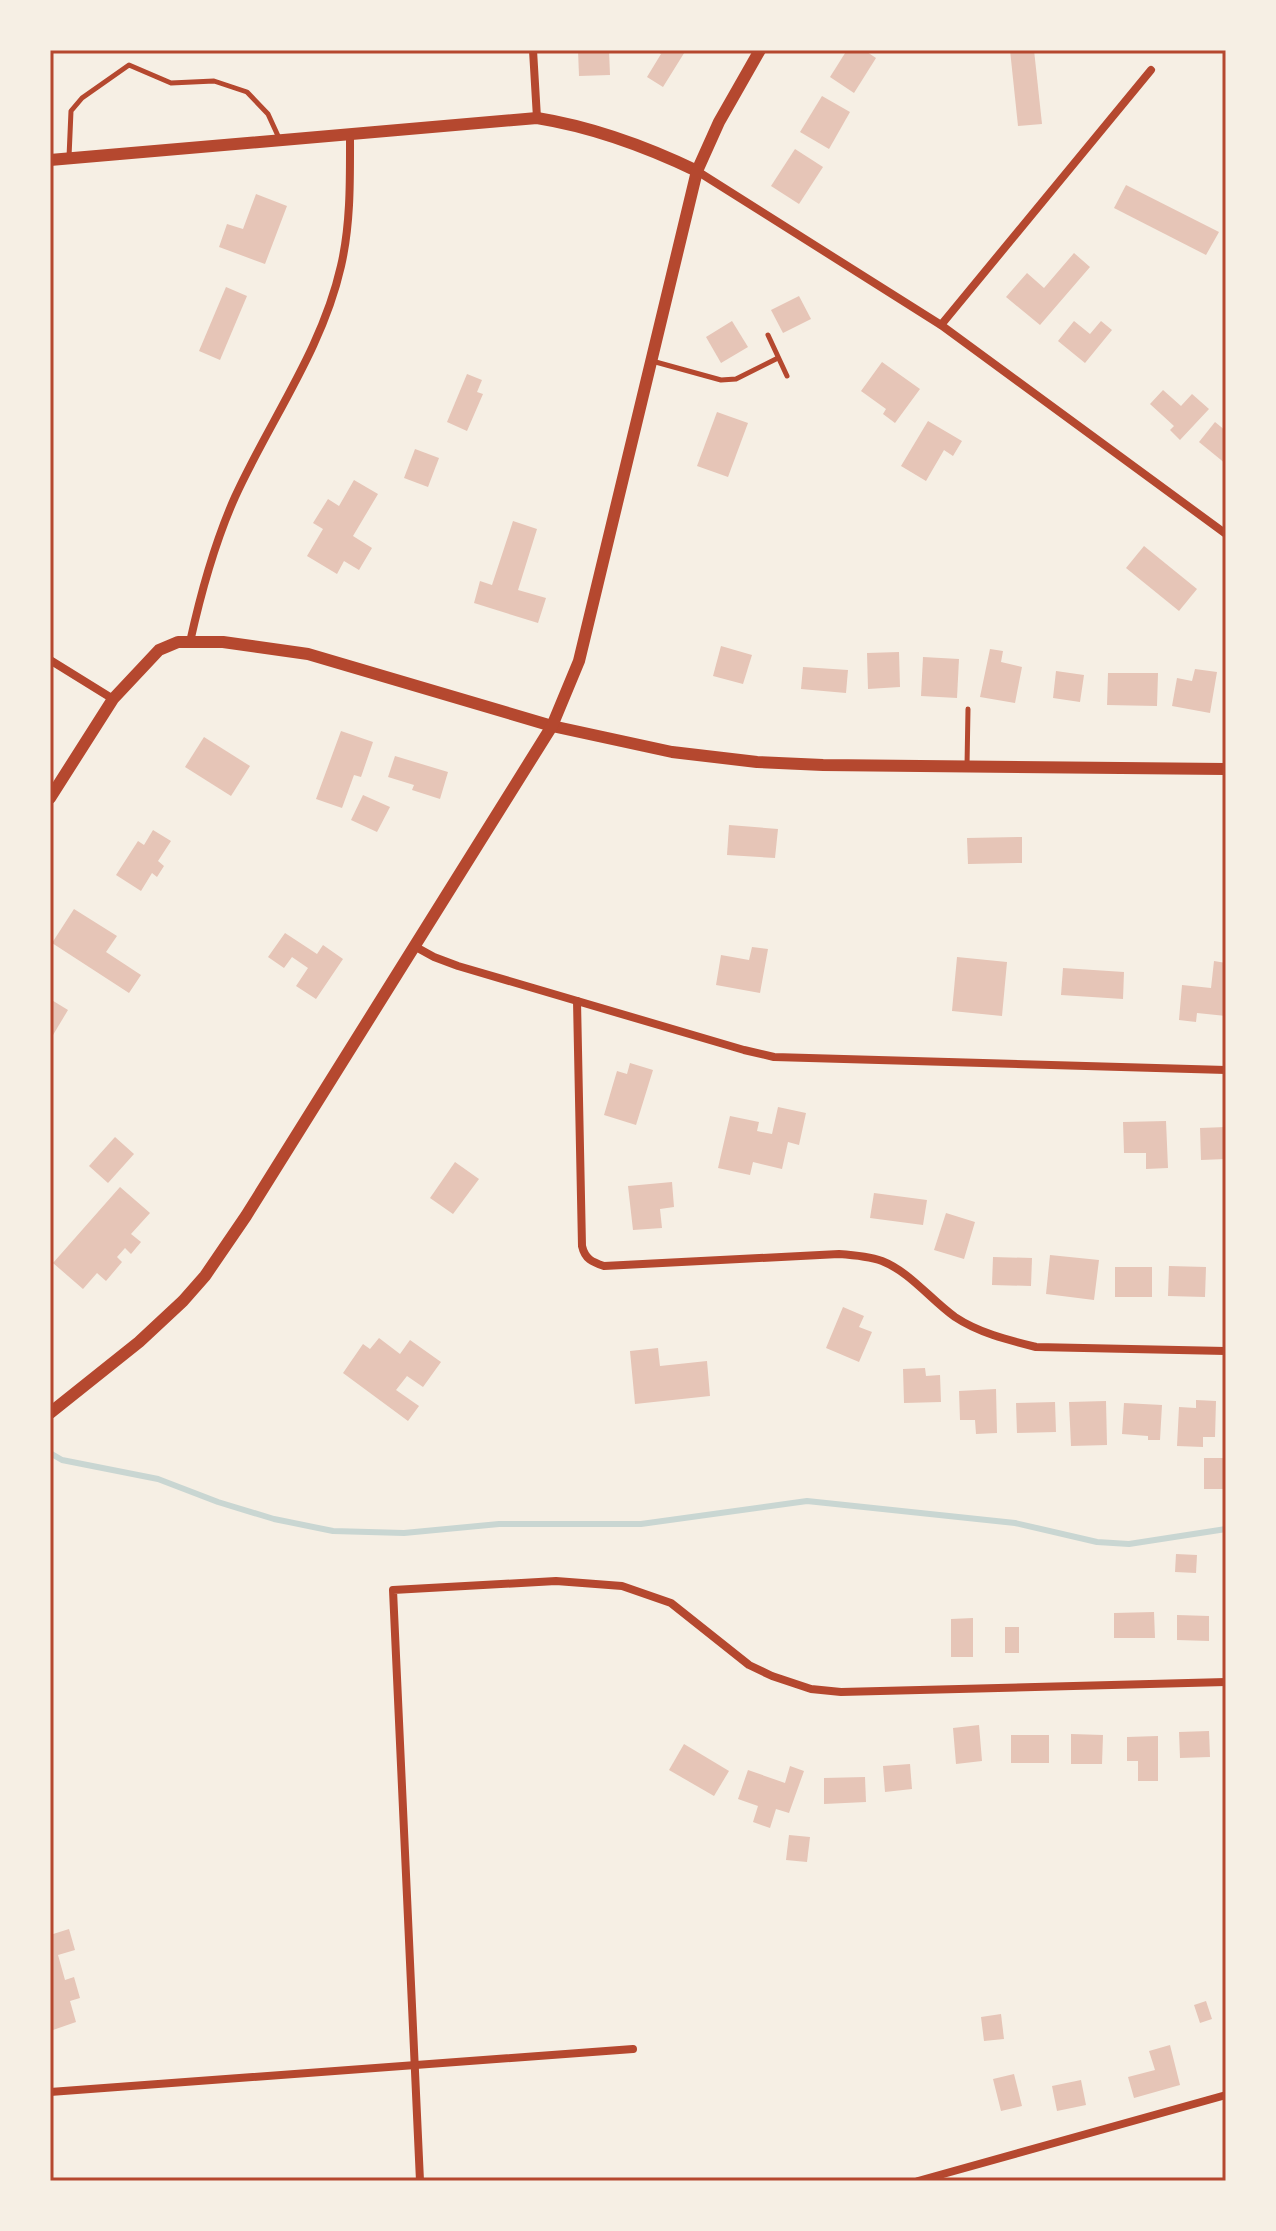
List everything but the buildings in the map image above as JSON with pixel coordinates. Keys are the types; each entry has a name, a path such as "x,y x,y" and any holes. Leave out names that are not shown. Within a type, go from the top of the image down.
{"street":[{"path":"533,50 537,118"},
{"path":"50,1413 165,1318 205,1276 246,1216 552,726 579,661 697,171 719,122 760,50"},
{"path":"941,325 1151,70"},
{"path":"50,160 537,118 578,125 660,153 697,171 941,325 1225,531"},
{"path":"190,642 207,568 235,497 325,322 341,266 347,228 350,133"},
{"path":"50,798 113,699 159,650 178,642 223,642 308,654 552,726 672,752 823,765 1226,769"},
{"path":"50,660 113,699"},
{"path":"414,946 458,966 774,1057 1226,1070"},
{"path":"577,1001 582,1246 584,1255 592,1262 604,1266 839,1254 865,1256 884,1262 900,1272 956,1317 983,1332 1011,1341 1036,1347 1226,1351"},
{"path":"420,2181 393,1590 556,1581 622,1586 671,1603 749,1665 811,1689 841,1692 1226,1682"},
{"path":"50,2092 633,2049"},
{"path":"918,2181 1226,2095"}],"lane":[{"path":"69,159 71,111 82,98 129,65 171,83 214,81 247,92 268,114 280,139"},
{"path":"768,335 787,376"},
{"path":"651,361 721,380 736,379 778,358"},
{"path":"967,767 968,709"}],"waterway":[{"path":"50,1453 62,1460 158,1479 274,1519 333,1531 404,1533 499,1524 641,1524 807,1501 1015,1523 1097,1542 1129,1544 1226,1529"}]}
